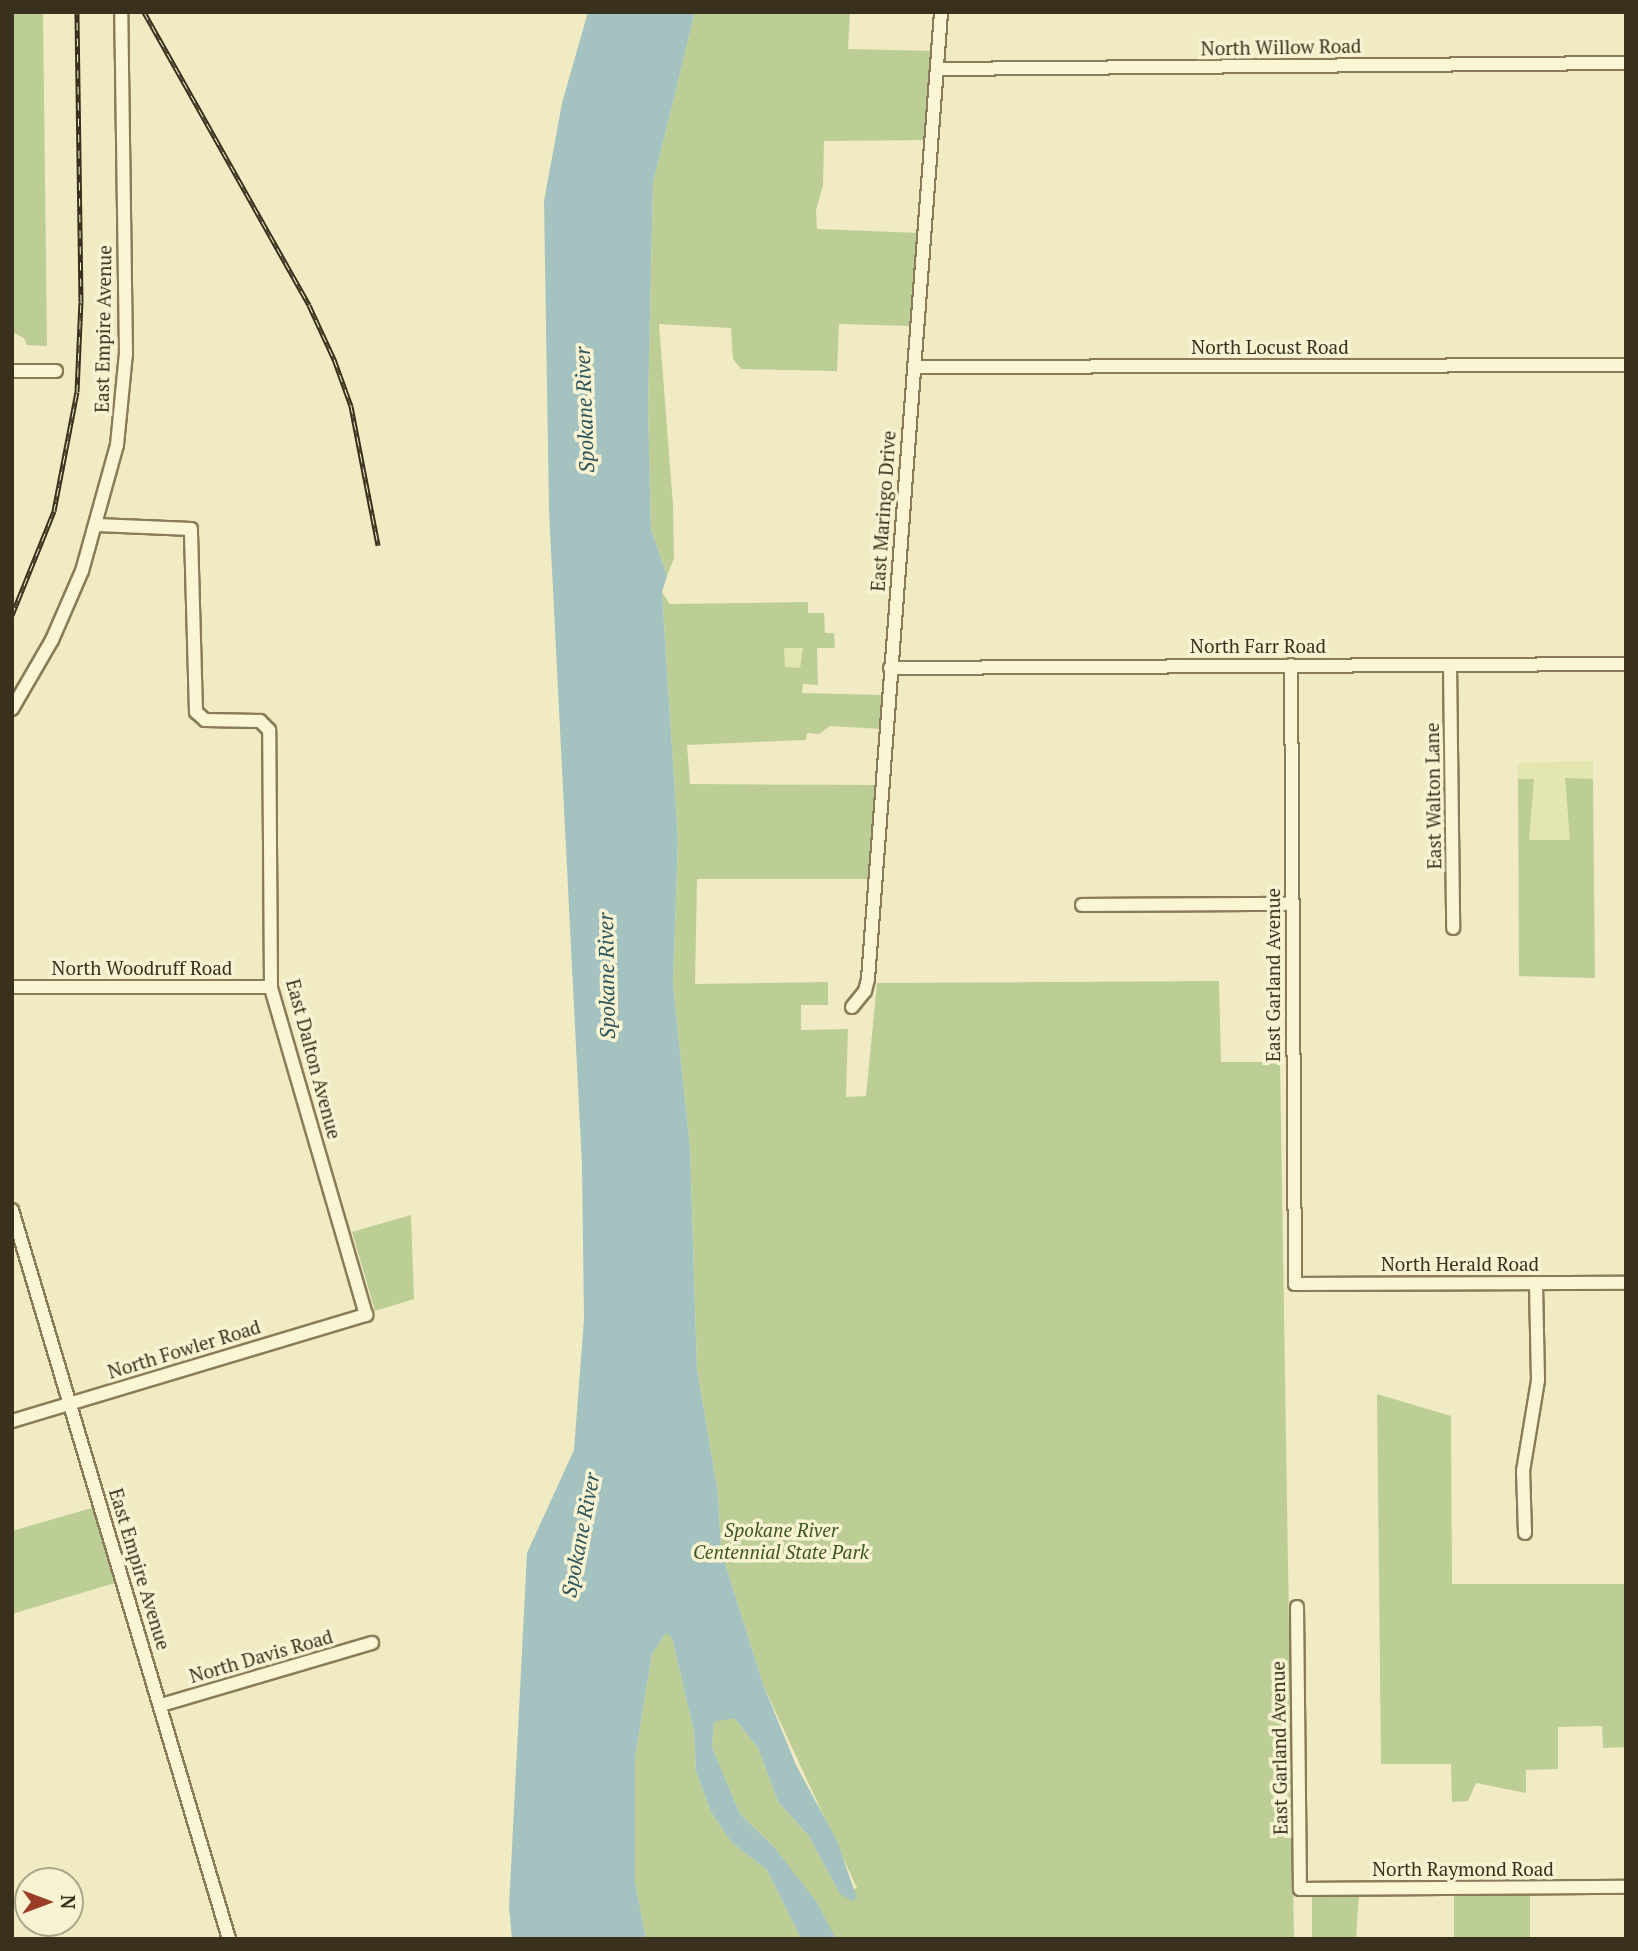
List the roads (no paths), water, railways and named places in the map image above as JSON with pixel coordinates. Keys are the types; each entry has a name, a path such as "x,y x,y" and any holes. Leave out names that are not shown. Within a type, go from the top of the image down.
{"street":[{"name":"East Empire Avenue","path":"12,709 62,618 97,525 117,445 126,354 121,12"},
{"name":"East Maringo Drive","path":"852,1007 865,991 868,979 942,12"},
{"name":"North Willow Road","path":"937,69 1626,63"},
{"name":"North Locust Road","path":"914,367 1626,365"},
{"path":"12,370 56,371"},
{"name":"East Dalton Avenue","path":"97,525 191,529 194,705 199,717 265,724 270,737 271,987 366,1315"},
{"name":"North Farr Road","path":"890,668 1626,664"},
{"name":"East Garland Avenue","path":"1291,665 1295,1284"},
{"name":"East Walton Lane","path":"1450,665 1453,928"},
{"path":"1082,905 1291,904"},
{"name":"North Woodruff Road","path":"12,987 271,987"},
{"name":"East Empire Avenue","path":"12,1210 229,1939"},
{"path":"1525,1533 1523,1471 1538,1380 1536,1283"},
{"name":"North Herald Road","path":"1295,1284 1626,1283"},
{"name":"North Fowler Road","path":"12,1421 366,1315"},
{"name":"East Garland Avenue","path":"1297,1607 1300,1889"},
{"name":"North Davis Road","path":"161,1705 372,1643"},
{"name":"North Raymond Road","path":"1300,1889 1626,1887"}],"water":[{"name":"Spokane River","path":"588,12 695,12 653,183 648,408 651,529 667,576 662,592 678,840 673,984 690,1147 697,1369 718,1492 721,1550 764,1687 796,1765 837,1841 857,1898 852,1901 840,1894 808,1835 778,1802 758,1748 734,1718 714,1722 712,1747 740,1814 774,1847 816,1901 836,1939 801,1939 767,1870 731,1842 711,1812 696,1772 694,1732 672,1638 666,1633 652,1654 635,1758 635,1881 646,1939 512,1939 509,1907 527,1553 574,1450 584,1319 582,1166 549,510 544,201 562,103"}],"railway":[{"path":"12,615 54,511 77,392 81,302 77,12"},
{"path":"144,12 309,305 334,359 351,406 378,545"}],"park label":[{"name":"Spokane River Centennial State Park","path":"781,1541"}]}
